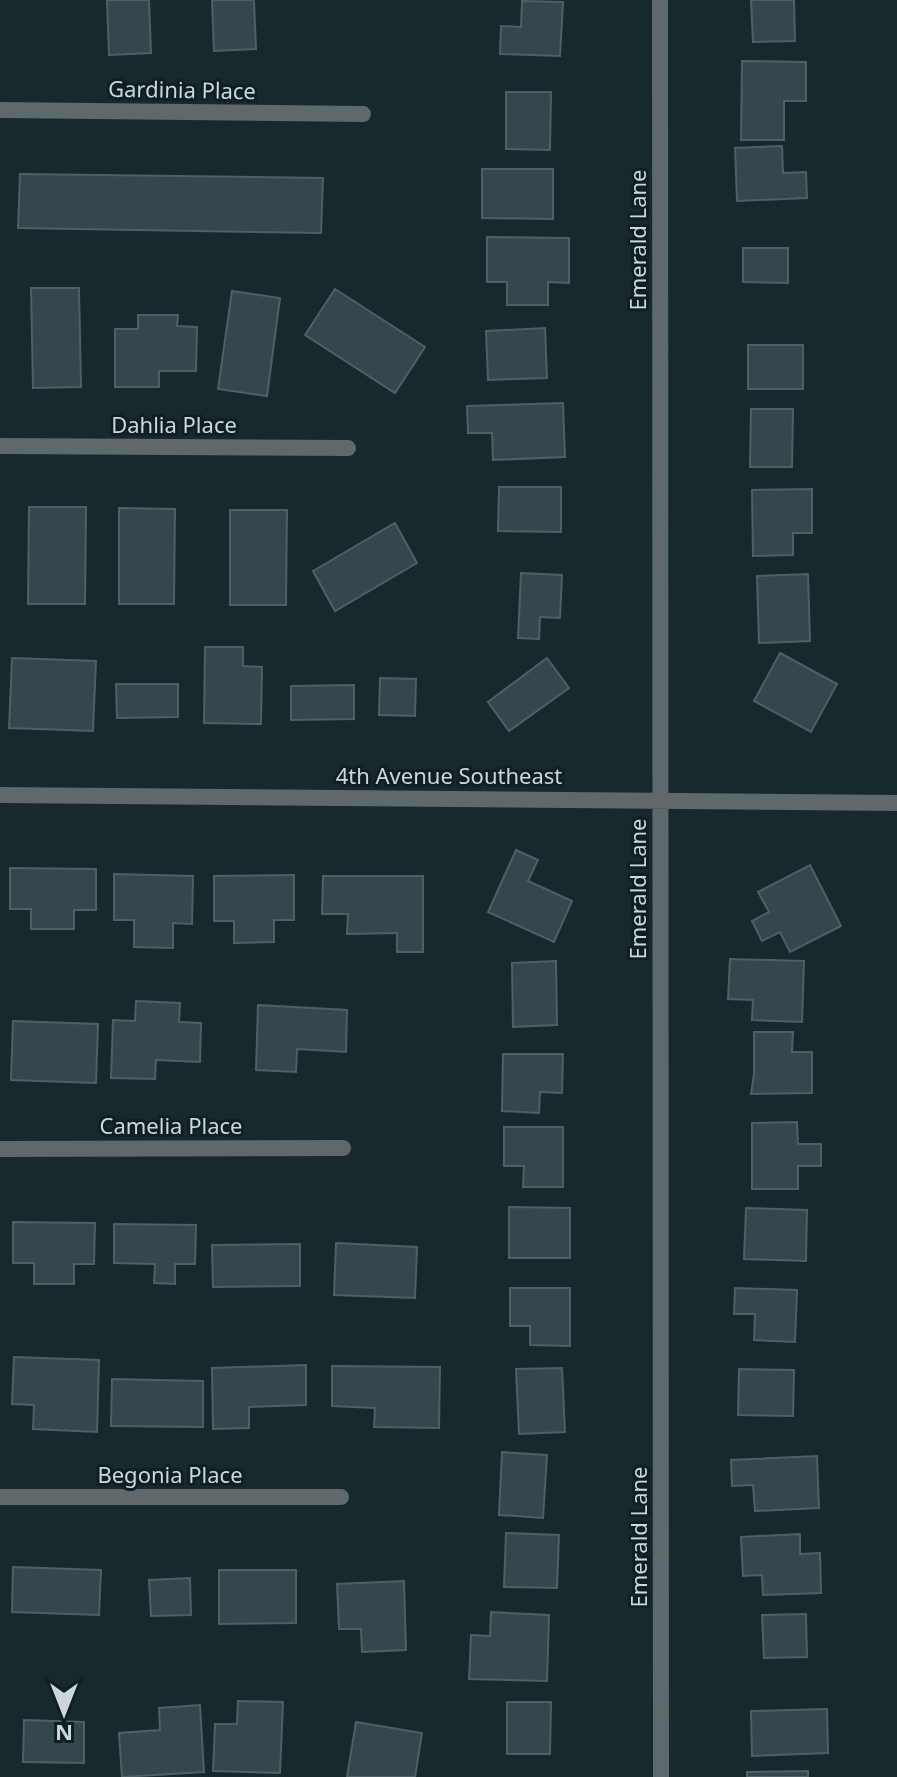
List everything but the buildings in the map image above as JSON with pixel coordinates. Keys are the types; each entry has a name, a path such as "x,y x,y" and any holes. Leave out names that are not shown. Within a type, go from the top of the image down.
{"street":[{"name":"Emerald Lane","path":"660,0 661,1777"},
{"name":"Gardinia Place","path":"0,110 363,114"},
{"name":"Dahlia Place","path":"0,446 348,448"},
{"name":"4th Avenue Southeast","path":"0,795 897,803"},
{"name":"Camelia Place","path":"0,1149 343,1148"},
{"name":"Begonia Place","path":"0,1497 341,1497"}]}
